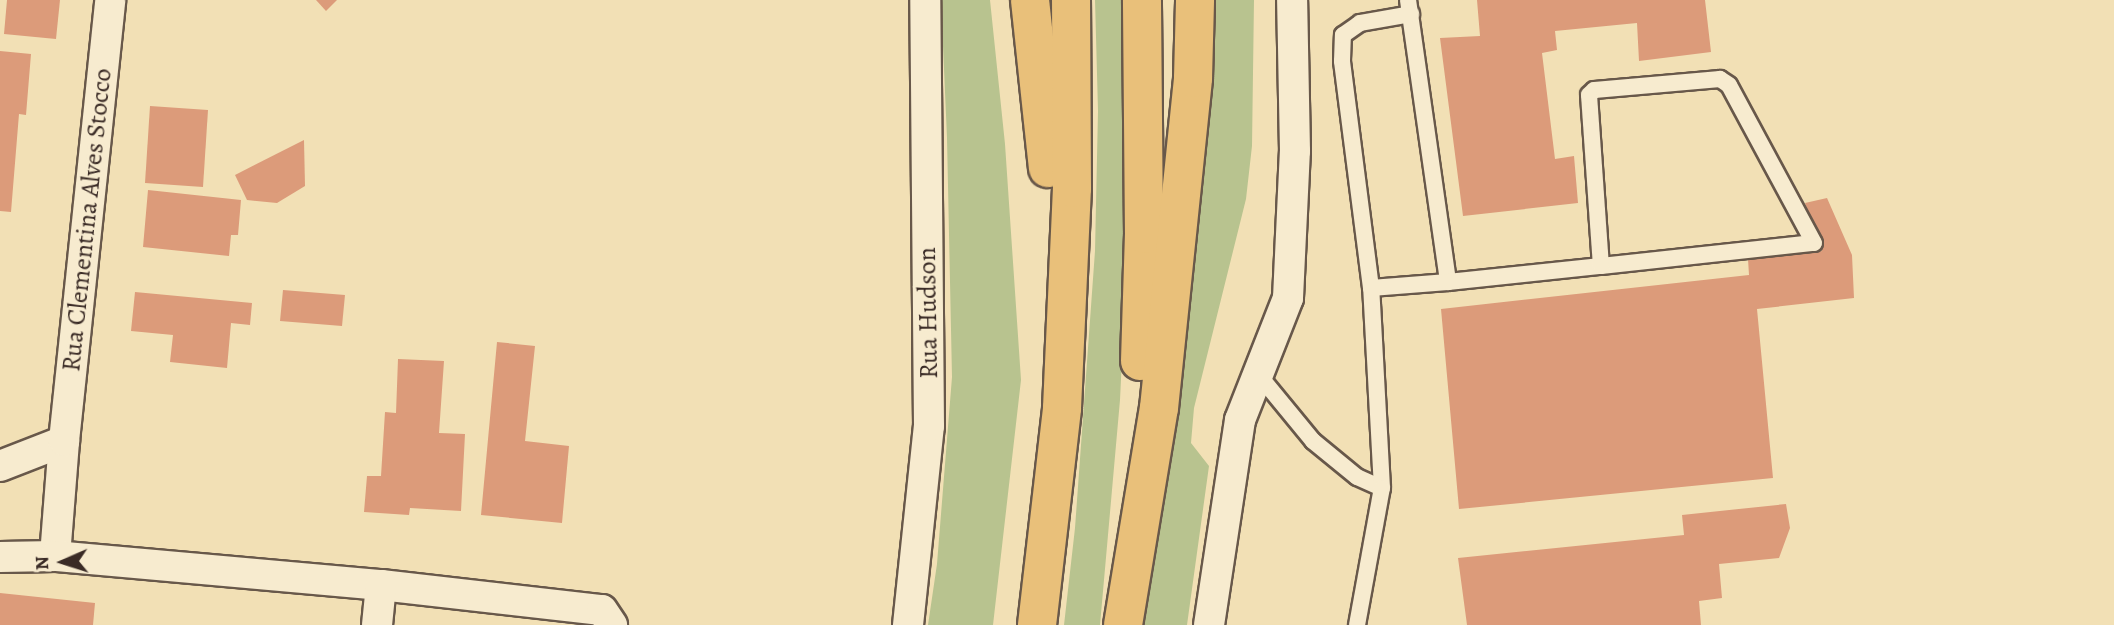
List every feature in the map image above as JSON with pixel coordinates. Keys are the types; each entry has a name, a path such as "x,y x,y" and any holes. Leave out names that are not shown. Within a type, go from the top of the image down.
{"highway":[{"path":"1030,0 1045,117 1062,408"},
{"path":"1037,625 1062,408 1072,188 1071,0"},
{"path":"1122,625 1137,437 1144,234 1142,0"},
{"path":"1122,625 1159,408 1193,78 1195,0"}],"street":[{"name":"Rua Clementina Alves Stocco","path":"55,556 64,441 110,0"},
{"name":"Rua Hudson","path":"908,625 929,426 925,0"},
{"path":"1209,625 1240,420 1288,298 1295,151 1292,0"},
{"path":"0,466 64,441"},
{"path":"0,557 55,556 381,585 602,610 612,625"},
{"path":"377,625 381,585"}],"lane":[{"path":"1357,625 1382,488 1371,288 1342,61 1343,35 1360,23 1410,7 1448,282"},
{"path":"1371,288 1448,282 1601,266 1814,243 1729,85 1720,79 1594,90 1589,95 1601,266"},
{"path":"1258,374 1313,441 1357,477 1382,488"}],"green space":[{"path":"941,0 990,0 1005,144 1021,380 993,625 928,625 937,564 952,377"},
{"path":"1095,0 1127,0 1127,253 1120,400 1100,625 1064,625 1075,528 1095,251 1098,111"},
{"path":"1209,0 1254,0 1252,146 1246,199 1194,408 1191,443 1209,466 1187,625 1142,625"}],"building":[{"path":"7,0 60,0 56,39 4,34"},
{"path":"316,0 337,0 326,11"},
{"path":"1477,0 1705,0 1711,52 1639,61 1637,23 1555,31 1557,50 1542,53 1555,159 1574,156 1578,203 1463,216 1440,38 1480,36"},
{"path":"0,51 31,54 26,115 19,114 11,212 0,211"},
{"path":"150,106 208,110 203,187 145,183"},
{"path":"304,140 305,186 277,203 247,200 235,175"},
{"path":"148,190 241,200 238,235 231,235 229,256 143,247"},
{"path":"1827,198 1852,255 1854,298 1757,309 1773,478 1459,509 1441,309 1749,275 1748,259 1822,251 1805,203"},
{"path":"283,290 345,295 342,326 280,321"},
{"path":"135,292 252,303 250,325 231,323 227,368 170,362 173,335 131,331"},
{"path":"497,342 535,346 525,441 569,446 562,523 481,515"},
{"path":"398,359 444,361 439,433 465,434 461,511 410,508 409,515 364,512 367,476 381,476 385,412 396,413"},
{"path":"1786,504 1790,528 1779,558 1719,564 1722,598 1699,601 1701,625 1467,625 1458,558 1684,535 1682,515"},
{"path":"0,593 95,603 93,625 0,625"}]}
